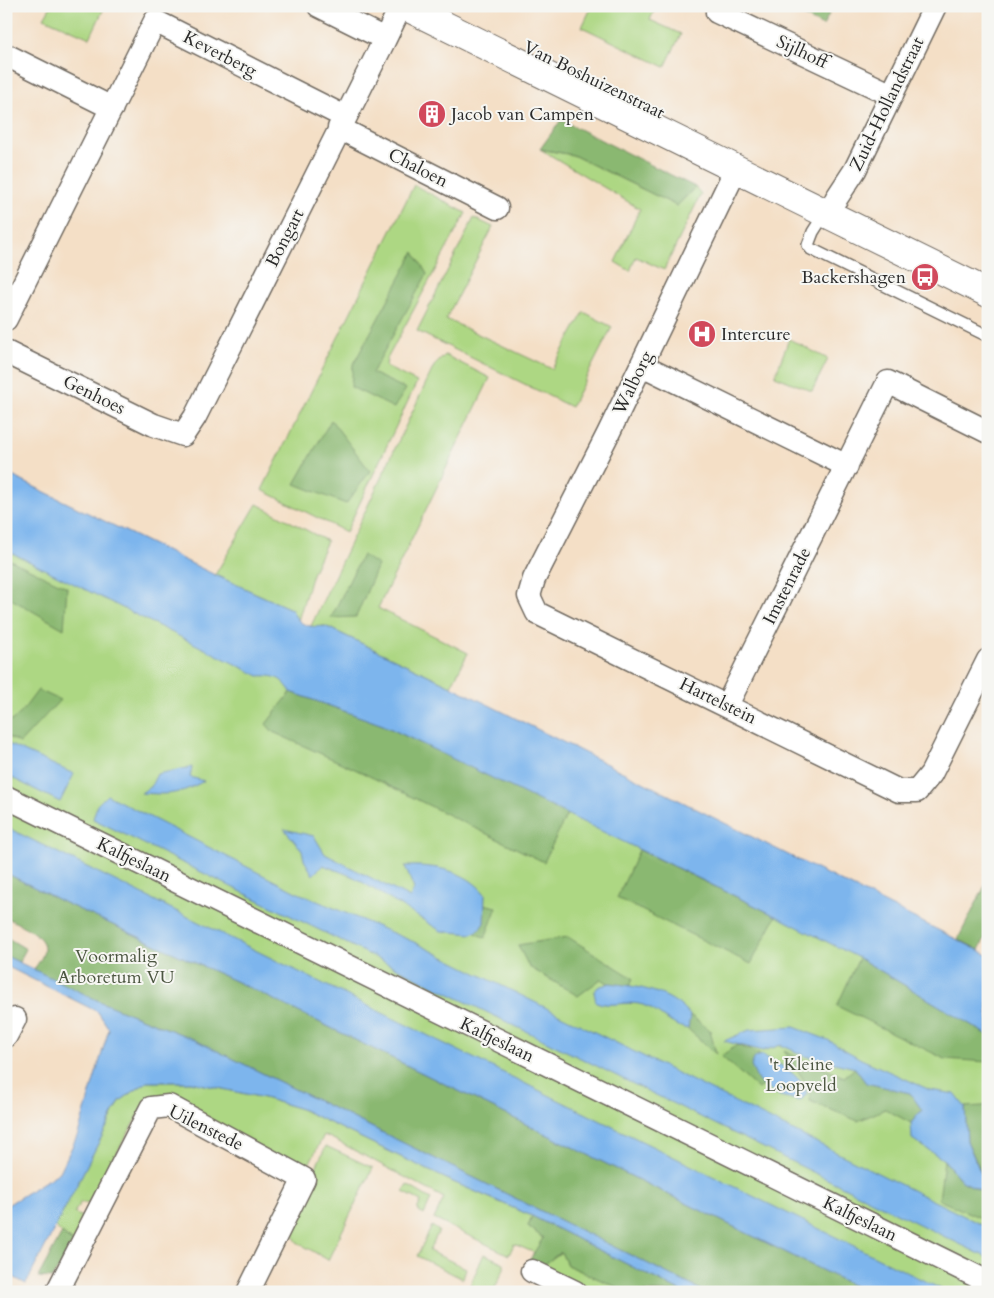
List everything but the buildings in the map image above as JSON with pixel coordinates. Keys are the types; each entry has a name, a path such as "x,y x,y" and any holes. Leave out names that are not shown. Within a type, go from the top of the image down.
{"street":[{"path":"319,6 385,39"},
{"name":"Van Boshuizenstraat","path":"385,39 403,6 740,162 830,206 988,274"},
{"name":"Van Boshuizenstraat","path":"444,6 740,162"},
{"name":"Sijlhoff","path":"720,6 717,12 892,95"},
{"name":"Zuid-Hollandstraat","path":"830,206 855,170 935,6"},
{"name":"Keverberg","path":"6,319 155,22 342,123"},
{"name":"Bongart","path":"183,435 195,417 385,39"},
{"path":"6,56 112,108"},
{"name":"Chaloen","path":"342,123 497,208"},
{"name":"Walborg","path":"530,596 534,579 642,365 740,162"},
{"name":"Van Boshuizenstraat","path":"830,206 988,293"},
{"name":"Genhoes","path":"6,352 154,425 183,435"},
{"path":"642,365 847,466"},
{"name":"Imstenrade","path":"727,705 888,382 988,432"},
{"name":"Hartelstein","path":"530,596 537,614 727,705 899,791 917,791 931,774 988,660"},
{"name":"Kalfjeslaan","path":"6,797 988,1282"},
{"name":"Uilenstede","path":"57,1292 151,1108 169,1106 304,1180 248,1292"},
{"path":"532,1271 571,1291"}],"lane":[{"path":"830,206 813,232 808,245 811,249 988,336"}],"green space":[{"path":"51,6 105,6 90,38 44,18"},
{"path":"592,6 656,6 650,20 681,34 665,67 582,27"},
{"path":"784,6 833,6 823,26"},
{"path":"561,120 695,187 677,206 573,155 540,149"},
{"path":"540,149 573,155 677,206 695,187 701,194 664,270 636,257 630,271 615,262 640,209"},
{"path":"414,185 466,213 387,359 386,367 417,382 346,532 262,490"},
{"path":"474,218 493,227 446,319 552,369 584,312 612,327 571,407 417,331"},
{"path":"414,252 427,274 372,373 406,389 394,408 351,387 353,365"},
{"path":"789,339 828,359 812,391 775,376"},
{"path":"445,355 490,378 378,608 468,653 451,686 325,626 310,628 434,366"},
{"path":"331,420 370,471 346,504 295,484"},
{"path":"257,504 327,541 312,574 298,621 291,609 215,575"},
{"name":"'t Kleine Loopveld","path":"6,544 372,716 988,1018 988,1292 943,1292 6,831"},
{"path":"362,555 378,565 356,617 331,618"},
{"path":"6,558 67,587 64,629 6,596"},
{"path":"38,690 60,700 20,743 6,736 6,725 20,714"},
{"path":"291,692 383,725 567,814 544,862 359,771 273,732 266,724"},
{"path":"639,850 776,916 751,964 617,898"},
{"name":"Voormalig Arboretum VU","path":"6,873 65,903 248,987 866,1292 705,1292 193,1039 103,1003 34,970 43,954 43,944 35,934 6,917"},
{"path":"988,880 988,932 979,950 958,939"},
{"path":"479,903 497,907 485,938 464,927"},
{"path":"6,937 26,949 19,962 6,956"},
{"path":"568,937 633,978 627,993 601,979 578,996 529,967 518,945"},
{"path":"859,958 988,1035 988,1062 945,1059 837,1006"},
{"path":"682,1009 710,1030 716,1054 679,1021"},
{"path":"737,1045 758,1053 770,1083 758,1089 721,1056"},
{"path":"784,1051 844,1077 855,1068 866,1083 911,1093 922,1110 911,1123 885,1109 858,1121 810,1101 810,1089"},
{"path":"147,1082 191,1082 264,1098 301,1109 453,1182 532,1216 528,1226 543,1238 535,1253 514,1244 509,1255 434,1219 444,1198 324,1135 306,1170 145,1103 88,1204 81,1202 74,1213 88,1220 75,1244 55,1227 120,1101"},
{"path":"988,1104 988,1175 983,1176 967,1141 965,1107"},
{"path":"326,1146 373,1168 328,1260 297,1242 291,1232 295,1211"},
{"path":"944,1160 962,1181 988,1194 988,1221 939,1200"},
{"path":"407,1185 431,1199 424,1215 417,1210 421,1201 403,1192"},
{"path":"532,1216 682,1292 628,1292 567,1265 561,1252 542,1266 529,1261 543,1238 528,1226"},
{"path":"432,1226 439,1231 429,1251 466,1268 463,1279 417,1256"},
{"path":"62,1233 75,1244 52,1278 38,1277"},
{"path":"561,1252 567,1265 618,1287 616,1292 596,1292 542,1266"},
{"path":"484,1254 504,1263 504,1269 493,1292 467,1292"}],"water":[{"path":"6,473 215,575 291,609 297,619 308,626 325,626 451,686 988,955 988,1035 859,958 776,916 383,725 291,692 278,678 259,676 6,550"},
{"path":"6,743 74,774 60,802 6,775"},
{"path":"192,767 190,777 204,781 174,793 141,793 151,786 157,774"},
{"path":"107,795 296,892 414,942 988,1228 988,1258 93,819 97,805"},
{"path":"6,827 947,1292 866,1292 248,987 65,903 6,873"},
{"path":"284,829 314,836 325,854 410,898 414,889 405,866 438,868 459,874 469,879 485,894 484,923 478,931 471,934 441,931 354,877 323,865 313,875 304,860 302,850"},
{"path":"6,956 103,1003 193,1039 705,1292 682,1292 532,1216 453,1182 301,1109 264,1098 191,1082 147,1082 120,1101 26,1284 6,1273 6,1206 60,1172 78,1134 109,1029 98,1012 6,966"},
{"path":"610,983 632,986 664,995 673,1000 690,1015 688,1029 670,1022 643,1005 631,1003 602,1004 596,1002 594,992 598,987"},
{"path":"794,1027 828,1040 861,1059 930,1090 955,1094 965,1107 967,1141 982,1176 988,1175 988,1194 962,1181 944,1160 912,1139 911,1123 922,1110 910,1093 866,1083 855,1068 805,1056 781,1045 763,1051 724,1041 749,1030"},
{"path":"762,1055 776,1062 800,1081 807,1094 800,1101 780,1096 758,1081 751,1066 755,1057"}],"place":[{"name":"Jacob van Campen","path":"432,114"},
{"name":"Backershagen","path":"925,277"},
{"name":"Intercure","path":"702,334"}]}
